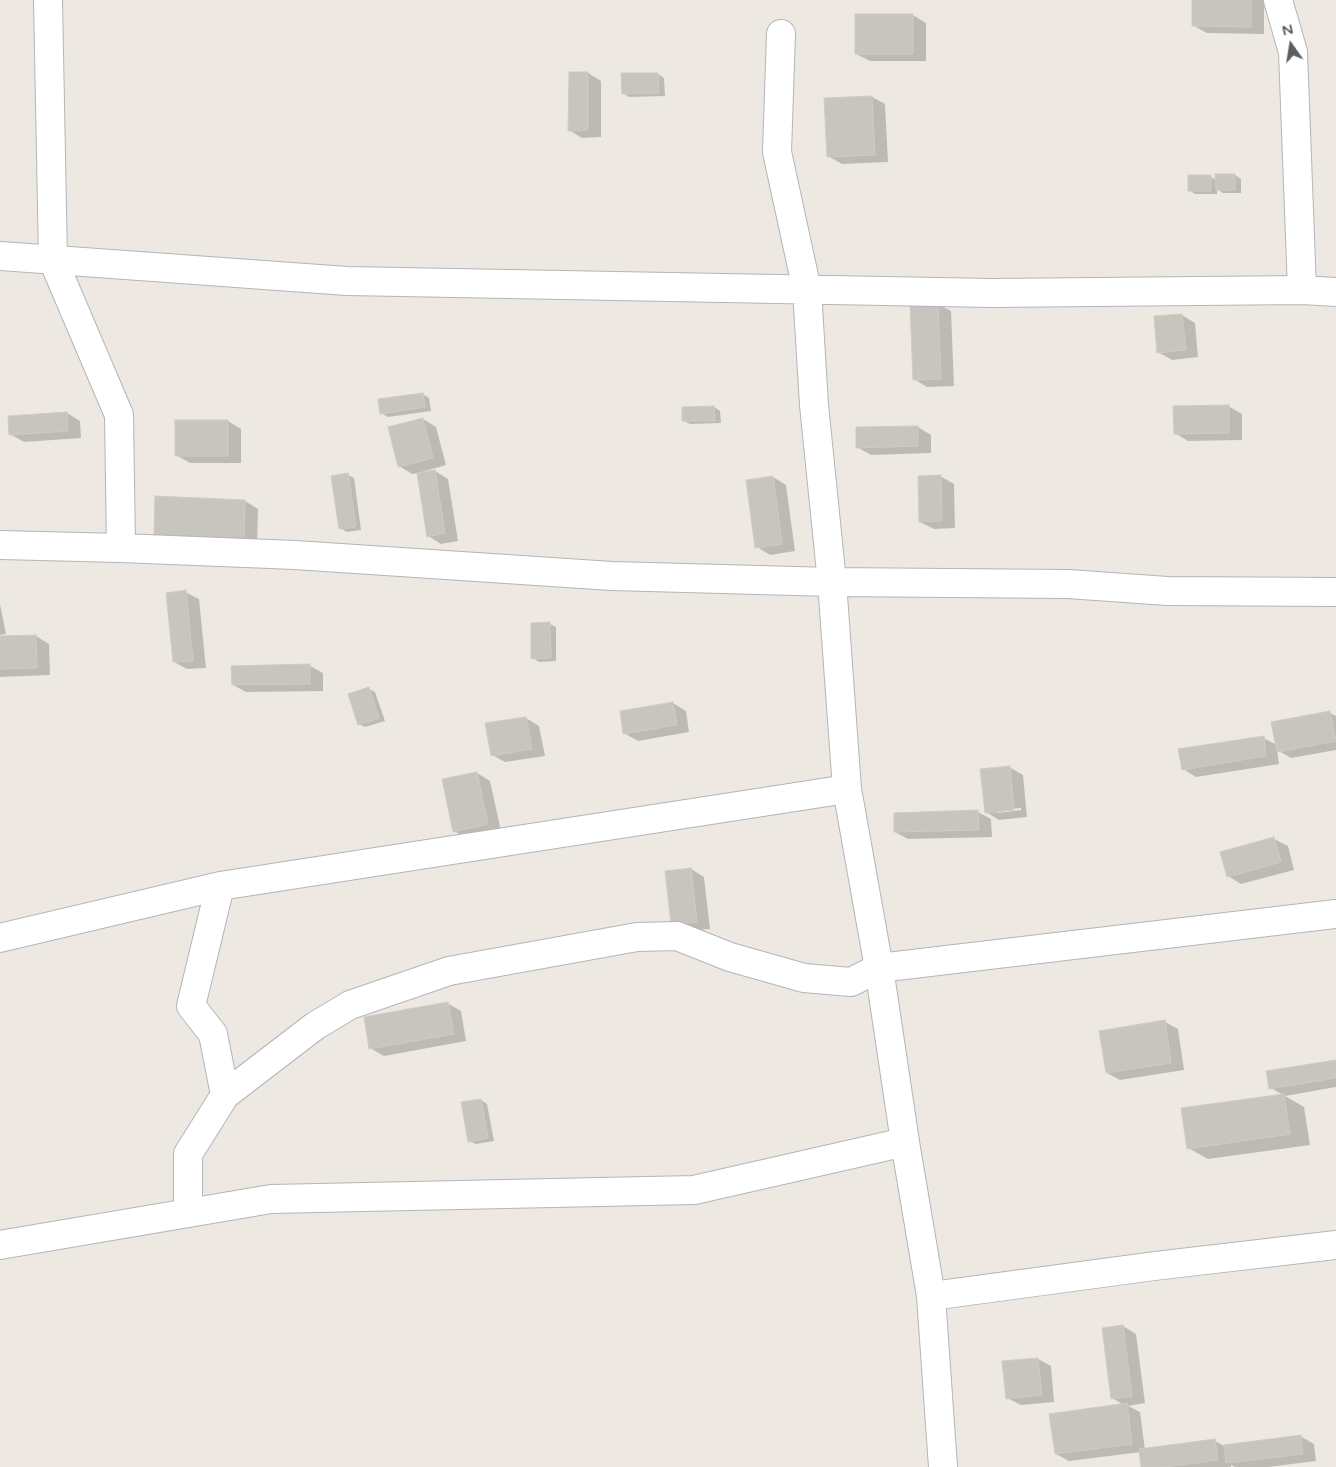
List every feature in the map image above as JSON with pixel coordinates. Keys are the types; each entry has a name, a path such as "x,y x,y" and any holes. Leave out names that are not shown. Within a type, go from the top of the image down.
{"street":[{"path":"48,0 53,260 119,415 121,548"},
{"path":"1278,0 1293,52 1302,290"},
{"path":"781,34 777,152 807,290 814,405 832,582 847,789 879,968 905,1142 931,1296 943,1467"},
{"path":"0,256 347,281 992,293 1302,290 1336,292"},
{"path":"0,545 295,555 612,576 832,582 1068,584 1167,591 1336,592"},
{"path":"0,938 220,886 847,789"},
{"path":"220,886 191,1006 213,1034 225,1095"},
{"path":"188,1213 188,1154 225,1095 315,1026 350,1004 449,971 637,937 677,936 730,957 804,978 851,982 879,968 1336,914"},
{"path":"0,1245 271,1199 694,1190 905,1142"},
{"path":"931,1296 1154,1266 1336,1245"}],"building":[{"path":"1192,0 1251,0 1251,27 1192,26"},
{"path":"855,14 913,14 913,54 855,54"},
{"path":"569,72 588,72 588,130 568,131"},
{"path":"621,73 658,73 659,93 622,94"},
{"path":"872,96 875,155 827,157 824,98"},
{"path":"1215,174 1235,174 1235,190 1216,190"},
{"path":"1188,175 1211,175 1211,191 1188,191"},
{"path":"938,303 941,379 913,380 910,304"},
{"path":"1182,314 1186,350 1157,353 1154,316"},
{"path":"423,393 425,407 380,414 378,399"},
{"path":"1229,405 1229,433 1174,434 1173,406"},
{"path":"714,406 715,421 682,421 682,407"},
{"path":"67,412 68,431 9,435 8,416"},
{"path":"423,418 433,458 398,467 388,427"},
{"path":"175,420 228,420 228,456 175,456"},
{"path":"918,426 918,446 856,448 856,427"},
{"path":"435,470 445,533 427,537 417,473"},
{"path":"348,473 356,527 339,529 331,476"},
{"path":"941,475 942,521 919,522 918,476"},
{"path":"773,476 782,544 755,548 746,480"},
{"path":"155,496 245,500 244,539 154,535"},
{"path":"186,590 193,661 173,662 166,593"},
{"path":"550,622 551,658 531,659 531,623"},
{"path":"36,635 37,668 0,669 0,636"},
{"path":"310,664 310,684 232,685 231,666"},
{"path":"369,687 379,718 358,725 348,694"},
{"path":"673,702 677,725 623,734 620,711"},
{"path":"1330,711 1336,741 1277,752 1271,722"},
{"path":"526,717 532,749 491,756 485,723"},
{"path":"1264,736 1266,756 1182,770 1178,749"},
{"path":"1010,766 1014,810 985,813 980,769"},
{"path":"477,772 488,824 453,832 442,779"},
{"path":"978,810 979,830 894,832 894,813"},
{"path":"1274,837 1281,862 1227,877 1220,852"},
{"path":"691,868 697,922 671,924 665,871"},
{"path":"448,1002 454,1034 369,1049 364,1017"},
{"path":"1165,1020 1171,1063 1106,1073 1099,1031"},
{"path":"1336,1060 1336,1078 1269,1089 1266,1071"},
{"path":"1284,1094 1290,1134 1187,1149 1181,1108"},
{"path":"481,1099 488,1138 468,1142 461,1102"},
{"path":"1123,1325 1132,1396 1111,1399 1102,1328"},
{"path":"1038,1358 1042,1395 1006,1399 1002,1361"},
{"path":"1127,1403 1132,1444 1055,1454 1049,1414"},
{"path":"1301,1435 1303,1454 1226,1463 1224,1445"},
{"path":"1215,1439 1218,1460 1164,1467 1141,1467 1139,1449"}]}
